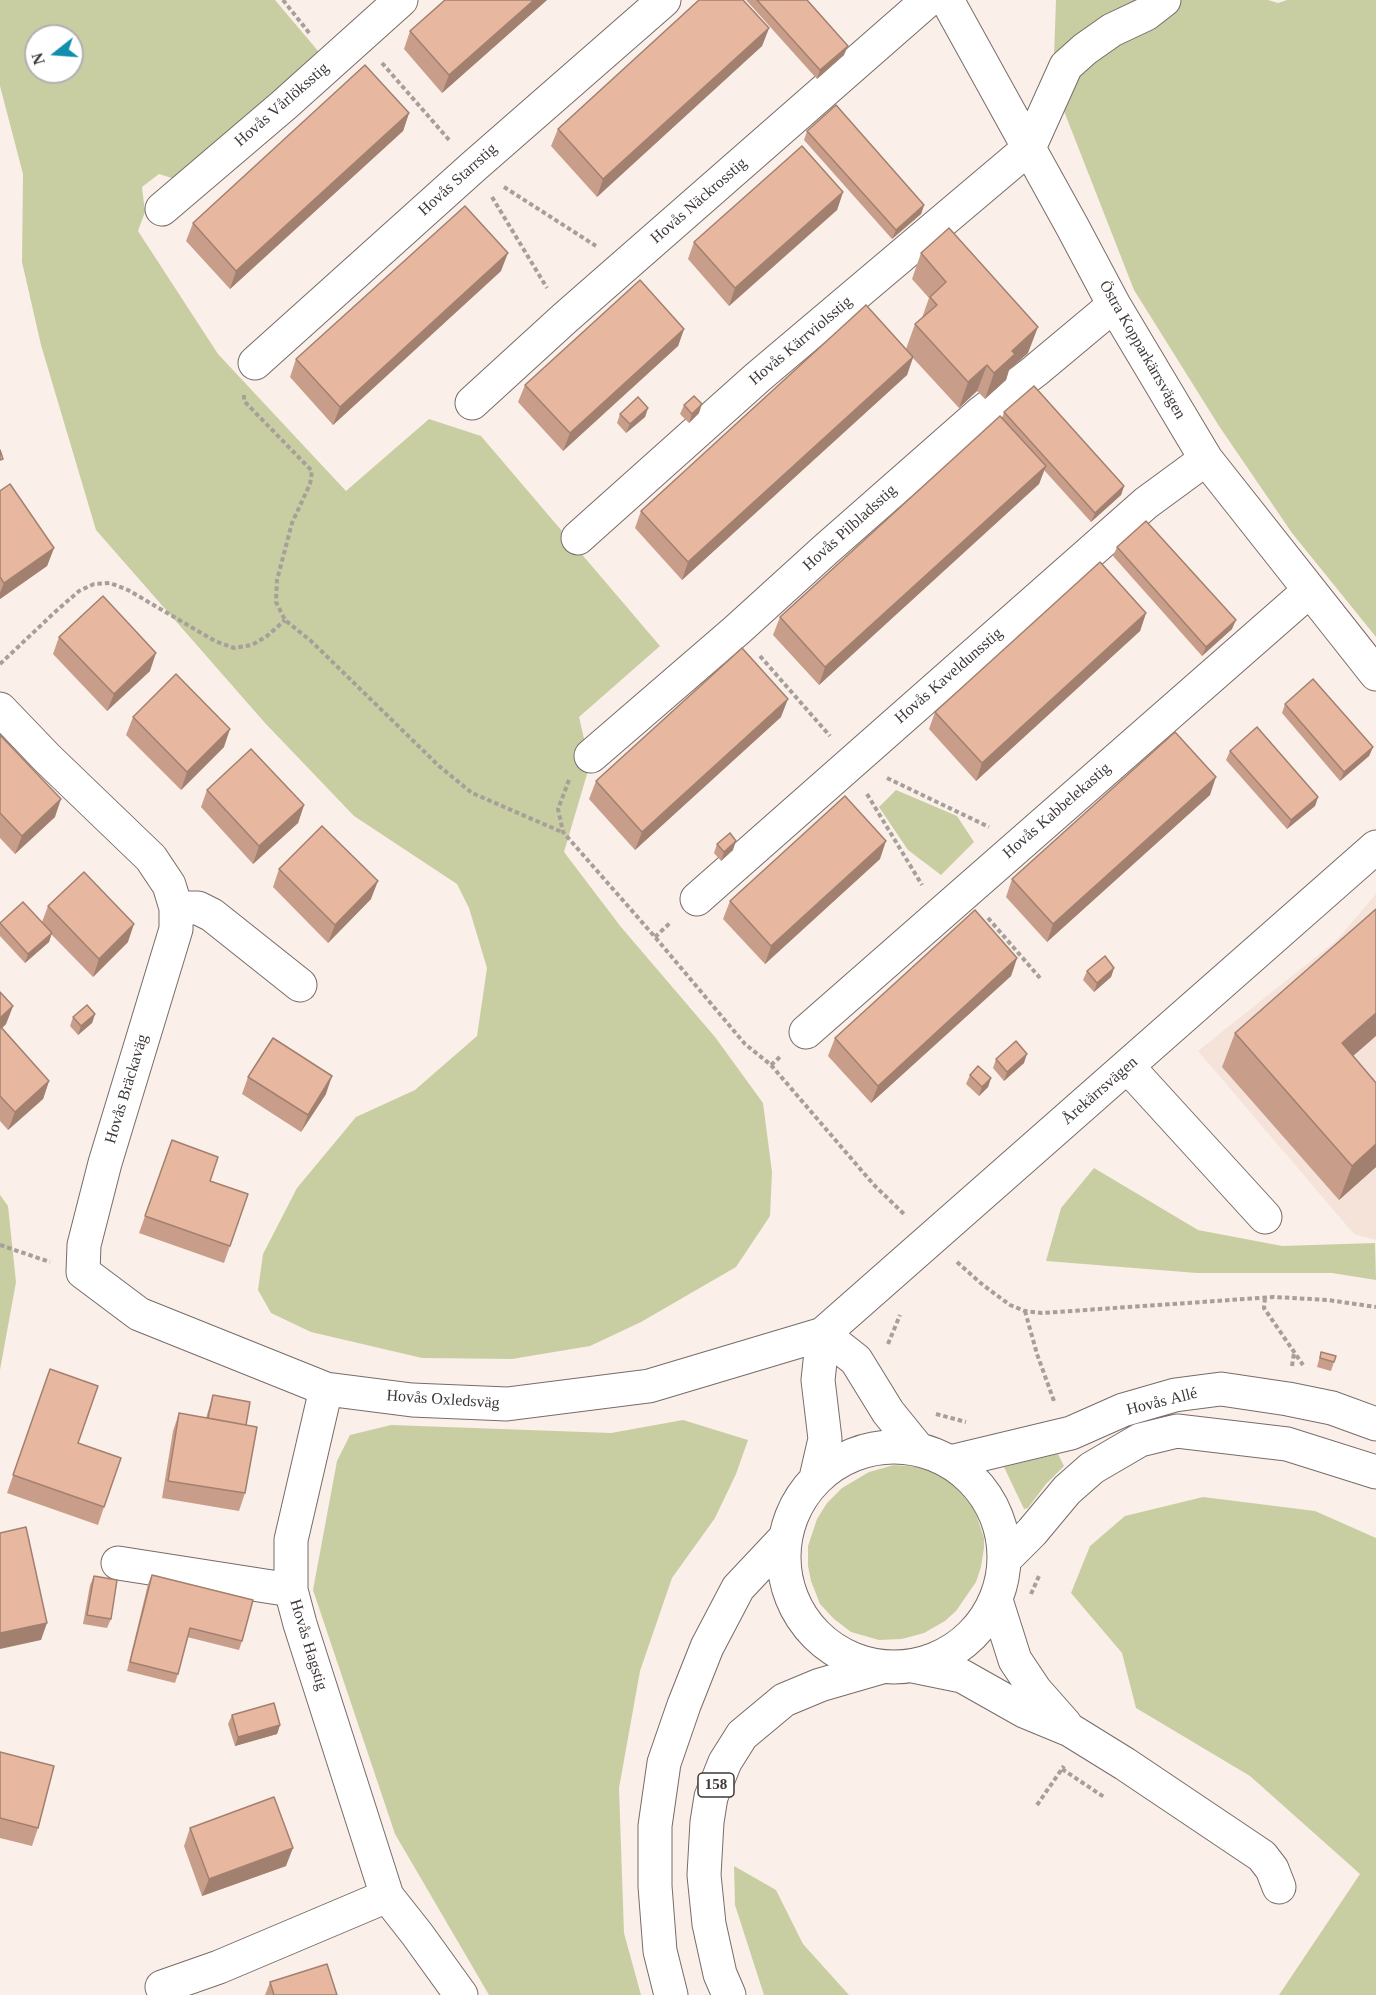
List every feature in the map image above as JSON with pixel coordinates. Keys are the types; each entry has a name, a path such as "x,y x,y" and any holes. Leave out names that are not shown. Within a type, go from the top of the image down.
{"street":[{"name":"Hovås Vårlöksstig","path":"162,209 401,0"},
{"name":"Hovås Starrstig","path":"255,363 473,167 664,0"},
{"name":"Hovås Näckrosstig","path":"472,403 565,318 928,0"},
{"name":"Östra Kopparkärrsvägen","path":"947,0 1114,305 1206,459 1308,591 1376,674"},
{"path":"1029,148 1066,66 1112,30 1146,14 1164,0"},
{"name":"Hovås Kärrviolsstig","path":"578,538 758,377 1029,148"},
{"name":"Hovås Pilbladsstig","path":"591,756 737,630 982,412 1114,305"},
{"name":"Hovås Kaveldunsstig","path":"696,899 1146,503 1206,459"},
{"name":"Hovås Kabbelekastig","path":"806,1032 1308,591"},
{"name":"Hovås Bräckaväg","path":"0,709 47,758 151,858 169,885 177,908 176,929 88,1221 83,1272"},
{"name":"Årekärrsvägen","path":"823,1334 1376,847"},
{"path":"177,908 198,908 212,915 300,986"},
{"path":"1128,1067 1265,1217"},
{"name":"Hovås Oxledsväg","path":"83,1272 138,1314 326,1389 412,1400 507,1404 649,1386 823,1334"},
{"path":"823,1334 856,1360 888,1412 918,1449"},
{"path":"816,1478 825,1438 818,1380 823,1334"},
{"name":"Hovås Hagstig","path":"326,1389 291,1540 291,1590 387,1896 461,1995"},
{"name":"Hovås Allé","path":"950,1462 1071,1433 1123,1410 1175,1395 1221,1389 1332,1408 1376,1424"},
{"name":"Hovås Allé","path":"1004,1560 1032,1532 1067,1490 1092,1468 1140,1440 1176,1431 1287,1444 1376,1472"},
{"path":"898,1666 931,1661 963,1643 976,1630 996,1600 1002,1580 1004,1560 1001,1531 991,1503 980,1487 950,1462 918,1449 896,1446 874,1448 853,1454 833,1464 816,1478 796,1505 785,1538 783,1560 786,1583 794,1604 806,1624 821,1640 840,1653 860,1662 962,1676 1024,1711 1076,1734 1262,1856 1272,1869 1278,1887"},
{"path":"671,1995 660,1950 655,1886 655,1826 664,1762 707,1647 738,1588 785,1538"},
{"path":"118,1563 291,1590"},
{"path":"996,1600 1015,1660 1035,1690 1076,1734"},
{"name":"158","path":"729,1995 720,1974 709,1924 704,1875 711,1797 725,1762 742,1735 784,1700 820,1684 898,1666"},
{"path":"162,1987 219,1967 387,1896"}],"path":[{"path":"283,0 332,62"},
{"path":"473,167 626,265"},
{"path":"255,363 246,375 243,387 244,401 312,471 310,484 292,523 277,580 276,602 285,620 311,641 439,766 472,793 563,832 745,1044 771,1065 874,1185 983,1285 1010,1305 1025,1311 1042,1313 1265,1298 1328,1300 1376,1307"},
{"path":"0,664 55,612 80,591 94,584 110,583 128,590 215,642 234,648 252,645 267,636 285,620"},
{"path":"563,832 558,809 563,793 570,778 591,756"},
{"path":"851,761 1010,837 1019,844"},
{"path":"965,892 1040,978"},
{"path":"0,1245 83,1272"},
{"path":"1265,1298 1264,1308 1308,1371"},
{"path":"887,1348 902,1310"},
{"path":"1025,1311 1055,1405 1071,1433"},
{"path":"1292,1373 1294,1353"},
{"path":"931,1413 974,1424"},
{"path":"1030,1604 1031,1593 1042,1569"},
{"path":"1037,1806 1062,1769 1076,1734"},
{"path":"1062,1769 1104,1797"}],"shaded area":[{"path":"1376,894 1376,1240 1354,1234 1198,1051 1336,941"}],"green space":[{"path":"0,0 275,0 324,58 181,181 159,174 142,187 145,212 138,231 218,354 346,491 429,419 481,436 660,646 579,717 590,764 564,852 621,927 715,1037 763,1103 772,1172 770,1216 736,1267 641,1322 590,1346 512,1359 422,1358 311,1332 271,1313 258,1290 263,1254 297,1188 356,1117 415,1090 477,1036 487,968 469,908 457,884 354,816 265,723 96,530 41,345 22,262 23,174 0,86"},
{"path":"1056,0 1268,0 1278,3 1287,0 1376,0 1376,637 1292,533 1219,426 1134,290 1053,83"},
{"path":"896,790 957,816 974,842 941,875 908,850 879,807"},
{"path":"1094,1168 1198,1230 1282,1246 1375,1243 1376,1280 1332,1273 1197,1273 1046,1261 1061,1208"},
{"path":"0,1195 8,1206 16,1282 0,1370"},
{"path":"683,1420 748,1440 736,1474 715,1518 672,1578 640,1671 619,1788 624,1933 641,1995 489,1995 395,1834 313,1590 337,1461 350,1435 391,1425 611,1433"},
{"path":"1058,1454 1064,1466 1046,1484 1028,1508 1024,1509 1004,1467"},
{"path":"894,1465 921,1467 945,1476 953,1483 969,1499 984,1538 984,1548 976,1582 956,1611 945,1621 924,1633 902,1639 879,1640 851,1632 820,1604 811,1581 808,1546 817,1519 827,1503 842,1488 869,1472"},
{"path":"1203,1497 1315,1511 1376,1538 1376,1995 1279,1995 1360,1874 1250,1776 1136,1708 1122,1653 1071,1593 1090,1546 1125,1516"},
{"path":"734,1866 776,1890 803,1944 849,1995 764,1995 735,1905"}],"building":[{"path":"445,0 534,0 449,75 410,31"},
{"path":"699,0 743,0 769,28 603,179 558,129"},
{"path":"757,0 807,0 848,46 820,70"},
{"path":"365,65 409,113 236,271 193,223"},
{"path":"836,105 924,205 896,230 807,131"},
{"path":"802,146 843,192 735,288 694,242"},
{"path":"465,206 508,253 340,407 296,359"},
{"path":"949,228 1038,327 1012,351 1015,354 994,373 987,365 968,382 915,324 937,305 930,297 946,282 921,253"},
{"path":"640,280 684,329 570,433 525,385"},
{"path":"866,305 913,357 688,562 641,511"},
{"path":"1034,386 1124,486 1095,513 1004,412"},
{"path":"694,396 702,404 692,414 684,405"},
{"path":"638,397 648,408 630,424 620,414"},
{"path":"1000,416 1046,466 825,667 780,617"},
{"path":"10,484 54,548 4,583 0,577 0,491"},
{"path":"1146,521 1236,620 1206,647 1117,547"},
{"path":"1100,562 1146,613 982,763 935,712"},
{"path":"103,596 156,653 114,694 59,637"},
{"path":"742,648 788,699 642,832 596,781"},
{"path":"176,674 230,729 187,772 133,717"},
{"path":"1313,679 1373,747 1344,772 1285,704"},
{"path":"1257,727 1318,797 1291,820 1230,751"},
{"path":"1175,732 1216,777 1053,924 1012,879"},
{"path":"0,735 61,799 22,836 0,813"},
{"path":"251,749 304,805 259,846 207,790"},
{"path":"845,796 886,841 771,946 730,901"},
{"path":"322,826 378,881 335,925 279,869"},
{"path":"730,833 736,841 724,852 717,844"},
{"path":"84,872 134,924 99,959 48,906"},
{"path":"23,902 52,933 28,954 0,923"},
{"path":"1376,909 1376,1013 1342,1043 1376,1083 1376,1144 1352,1166 1235,1033"},
{"path":"975,910 1017,958 878,1086 835,1038"},
{"path":"1105,956 1114,968 1097,983 1087,971"},
{"path":"0,992 13,1006 0,1018"},
{"path":"87,1005 95,1014 81,1026 73,1017"},
{"path":"0,1026 49,1081 15,1112 0,1096"},
{"path":"273,1038 332,1076 308,1115 248,1077"},
{"path":"1016,1041 1027,1054 1007,1072 996,1059"},
{"path":"978,1066 991,1078 982,1087 970,1075"},
{"path":"172,1140 218,1157 210,1181 248,1194 230,1246 145,1216"},
{"path":"1321,1352 1336,1356 1334,1362 1320,1358"},
{"path":"50,1369 98,1386 78,1443 121,1458 104,1507 13,1475"},
{"path":"213,1395 250,1402 246,1425 208,1418"},
{"path":"179,1413 257,1427 245,1493 168,1481"},
{"path":"26,1527 47,1623 0,1633 0,1533"},
{"path":"152,1575 253,1600 242,1641 190,1628 178,1674 130,1662"},
{"path":"94,1576 117,1580 111,1619 87,1615"},
{"path":"274,1703 280,1725 238,1737 232,1715"},
{"path":"0,1752 54,1766 38,1828 0,1818"},
{"path":"274,1797 293,1848 209,1879 190,1828"},
{"path":"327,1964 337,1995 274,1995 270,1982"}]}
